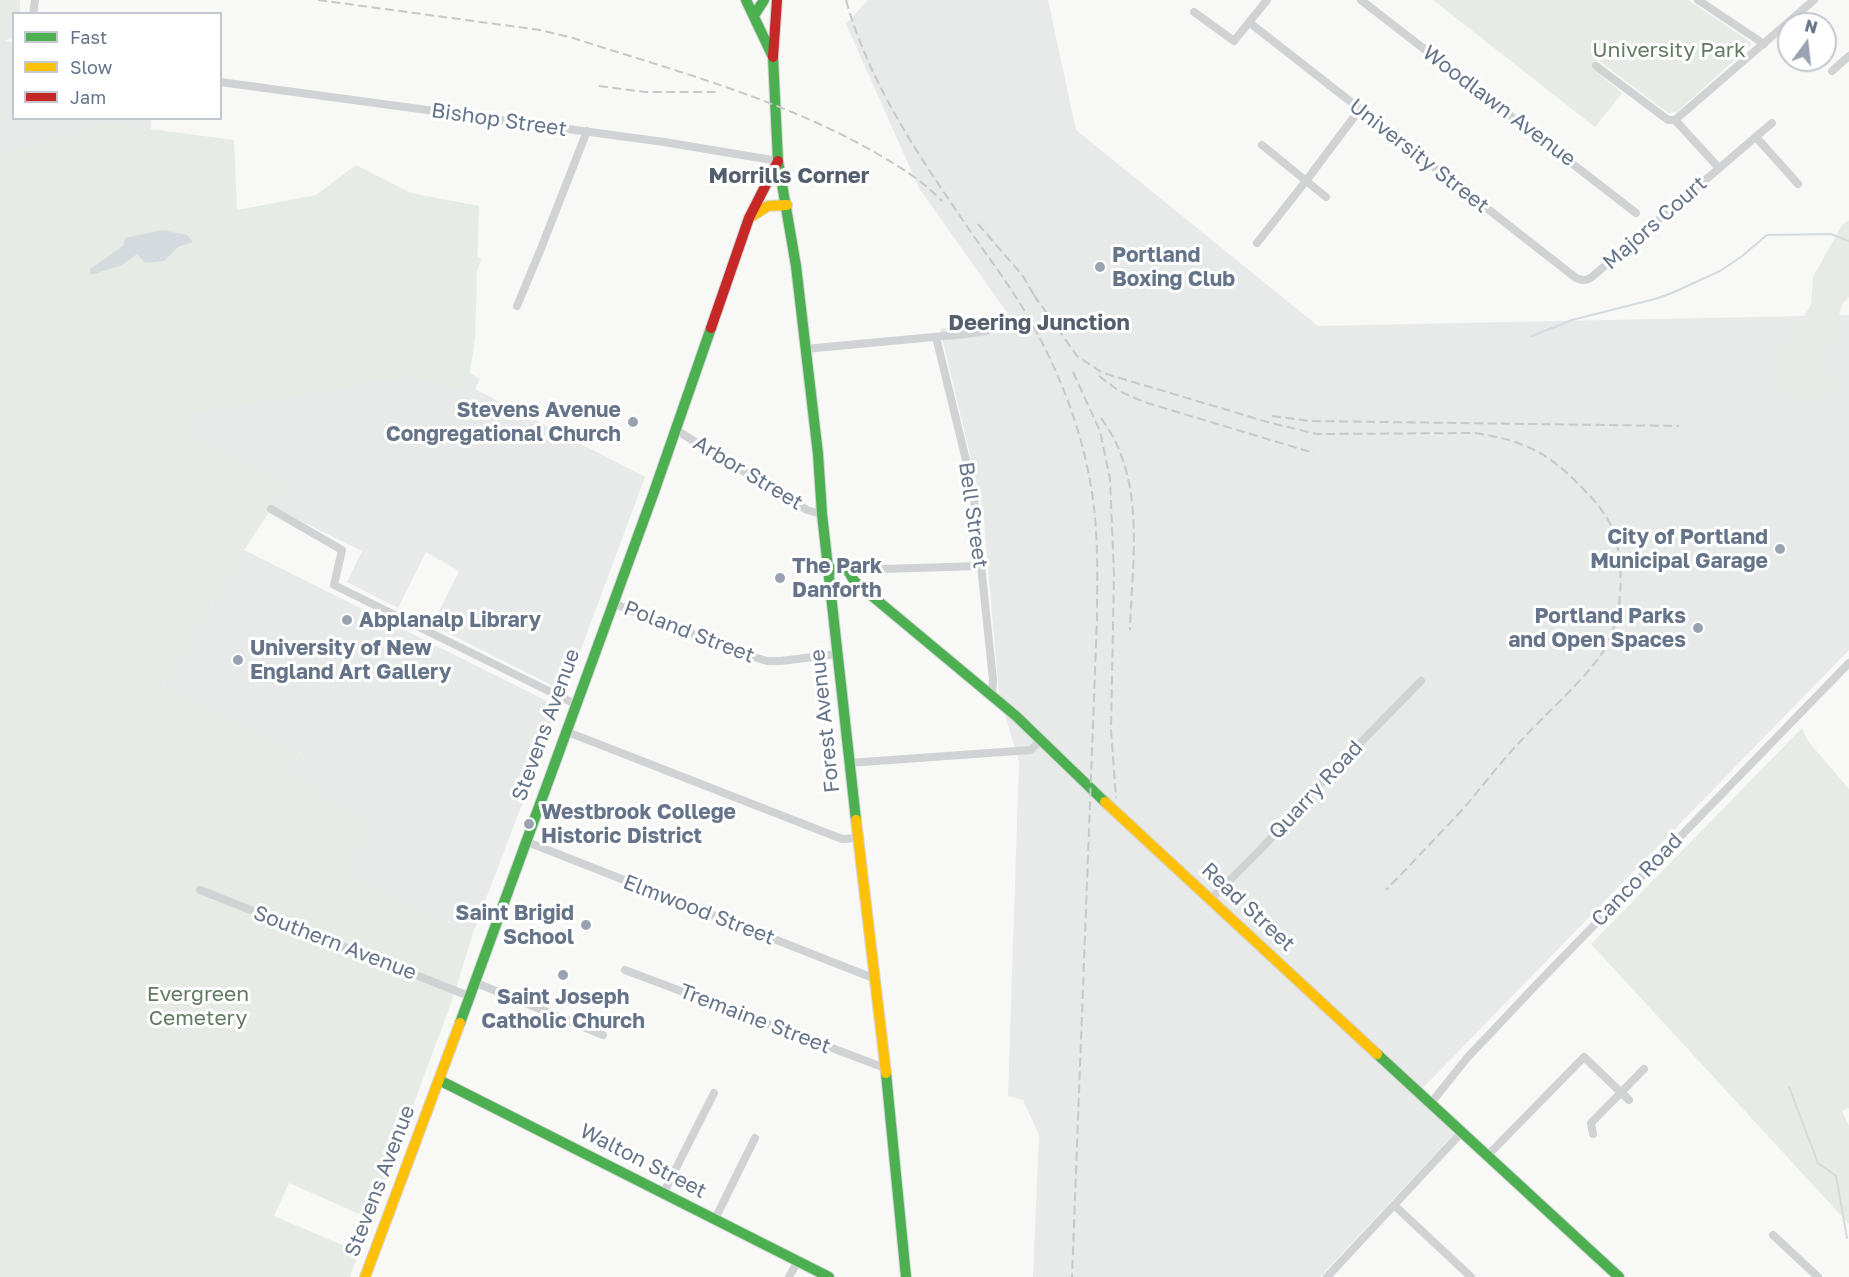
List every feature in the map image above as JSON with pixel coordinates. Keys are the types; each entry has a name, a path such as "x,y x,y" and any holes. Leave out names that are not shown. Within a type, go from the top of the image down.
{"main road":[{"path":"746,0 773,57"},
{"path":"754,14 764,0"},
{"path":"773,57 777,0"},
{"name":"Forest Avenue","path":"773,57 778,161 787,205 818,454 822,514 857,838 885,1068 906,1277"},
{"name":"Stevens Avenue","path":"365,1277 676,430 749,218 778,161"},
{"path":"749,218 768,206 787,205"},
{"path":"828,569 848,570"},
{"name":"Read Street","path":"848,570 854,581 992,696 1619,1277"},
{"name":"Walton Street","path":"439,1080 829,1277"}],"street":[{"path":"1194,12 1234,41 1267,0"},
{"name":"Woodlawn Avenue","path":"1361,0 1636,213"},
{"path":"1698,0 1764,44"},
{"path":"1596,66 1668,120 1674,120 1814,0"},
{"name":"University Street","path":"1250,23 1576,278 1582,281 1591,279"},
{"name":"Bishop Street","path":"222,82 587,131 778,161"},
{"path":"1257,243 1360,109"},
{"path":"1674,120 1719,168"},
{"name":"Majors Court","path":"1591,279 1773,123"},
{"path":"517,306 587,131"},
{"path":"1756,137 1798,184"},
{"path":"1262,145 1326,197"},
{"path":"805,349 986,331 1011,320"},
{"name":"Bell Street","path":"936,337 974,489 993,680 992,696"},
{"name":"Arbor Street","path":"676,430 807,510 822,514"},
{"path":"271,509 342,550 334,585 575,704"},
{"path":"848,570 980,566"},
{"name":"Poland Street","path":"612,603 767,661 837,654"},
{"name":"Canco Road","path":"1431,1103 1467,1059 1536,985 1849,663"},
{"name":"Quarry Road","path":"1211,898 1262,848 1421,681"},
{"path":"565,731 842,839 857,838"},
{"path":"849,763 1031,750 1041,741"},
{"name":"Elmwood Street","path":"525,841 873,978"},
{"name":"Southern Avenue","path":"200,890 469,996"},
{"name":"Tremaine Street","path":"625,970 885,1068"},
{"path":"474,982 603,1035"},
{"path":"1488,1155 1584,1056 1629,1100"},
{"path":"1593,1134 1591,1123 1644,1069"},
{"path":"664,1192 714,1094"},
{"path":"1327,1277 1462,1132"},
{"path":"715,1219 755,1138"},
{"path":"1394,1205 1471,1277"},
{"path":"1773,1235 1818,1277"},
{"path":"789,1277 798,1261"}],"shaded area":[{"path":"868,0 1048,0 1076,130 1318,326 1849,315 1849,650 1416,1095 1454,1134 1320,1277 1033,1277 1039,1135 1023,1100 1008,1096 1019,762 999,694 983,510 940,329 1008,314 919,188 846,24"},
{"path":"0,40 12,42 12,120 151,120 150,137 235,216 476,256 482,259 441,356 480,379 475,389 645,477 565,692 432,625 459,571 426,552 398,608 347,582 362,551 272,507 0,417"},
{"path":"162,230 187,235 193,242 178,247 164,261 145,263 137,254 122,265 91,275 90,269 123,246 125,238"},
{"path":"244,550 559,707 473,933 345,872 375,823 287,774 300,752 163,687"}],"green space":[{"path":"0,0 20,0 20,12 12,12 12,38 0,44"},
{"name":"University Park","path":"1433,0 1688,0 1749,41 1751,45 1677,112 1668,113 1598,60 1591,67 1622,93 1595,127"},
{"name":"Evergreen Cemetery","path":"104,123 234,140 237,210 316,195 356,165 411,193 479,206 475,339 467,391 408,376 191,413 197,440 290,481 244,550 163,687 300,751 288,774 375,823 345,872 473,933 454,995 371,1219 289,1183 274,1216 359,1252 350,1277 0,1277 0,156","holes":["162,230 187,235 192,241 178,247 164,261 138,254 122,265 90,269 123,246"]},
{"path":"1849,220 1849,297 1843,303 1824,360 1836,388 1796,405 1773,371 1785,346 1811,305 1813,277 1842,225"},
{"path":"1802,728 1808,741 1849,789 1849,1108 1842,1111 1849,1126 1849,1224 1591,944"}],"waterway":[{"path":"1532,336 1572,320 1672,293 1720,271 1767,235 1831,234 1849,241"},
{"path":"1789,1087 1818,1163 1836,1176 1847,1238"}],"railway":[{"path":"318,0 540,30 573,38 689,75 766,102 840,134 902,169 942,201"},
{"path":"846,0 857,33 884,95 918,153 1024,310 1052,362 1074,417 1089,474 1096,532 1097,619 1072,1277"},
{"path":"599,86 645,92 720,92"},
{"path":"978,224 1023,276 1038,302"},
{"path":"1034,295 1077,356 1103,373 1271,423 1317,434 1475,433 1510,440 1538,452 1563,469 1592,498 1607,519 1615,536 1621,583 1617,616 1606,646 1579,681 1502,761 1461,811 1386,890"},
{"path":"1073,372 1100,431 1110,479 1114,574 1111,730 1116,798"},
{"path":"1099,376 1119,391 1144,402 1314,453"},
{"path":"1272,416 1309,421 1679,426"},
{"path":"1101,418 1116,442 1131,494 1134,548 1130,630"}],"traffic: fast":[{"path":"746,0 773,57 778,161 796,266 856,820"},
{"path":"755,14 764,0"},
{"path":"460,1023 654,492 711,328"},
{"path":"828,569 848,570 854,581 1016,716 1105,802"},
{"path":"1377,1054 1619,1277"},
{"path":"886,1073 906,1277"},
{"path":"439,1080 829,1277"}],"traffic: slow":[{"path":"749,218 768,206 787,205"},
{"path":"1105,802 1377,1054"},
{"path":"856,820 886,1073"},
{"path":"365,1277 460,1023"}],"traffic: jam":[{"path":"773,57 777,0"},
{"path":"711,328 749,218 778,161"}],"place":[{"name":"Portland Boxing Club","path":"1100,267"},
{"name":"Stevens Avenue Congregational Church","path":"633,422"},
{"name":"City of Portland Municipal Garage","path":"1780,549"},
{"name":"The Park Danforth","path":"780,578"},
{"name":"Abplanalp Library","path":"347,620"},
{"name":"Portland Parks and Open Spaces","path":"1698,628"},
{"name":"University of New England Art Gallery","path":"238,660"},
{"name":"Westbrook College Historic District","path":"529,824"},
{"name":"Saint Brigid School","path":"586,925"},
{"name":"Saint Joseph Catholic Church","path":"563,975"}],"district":[{"name":"Morrills Corner","path":"789,176"},
{"name":"Deering Junction","path":"1039,323"}]}
